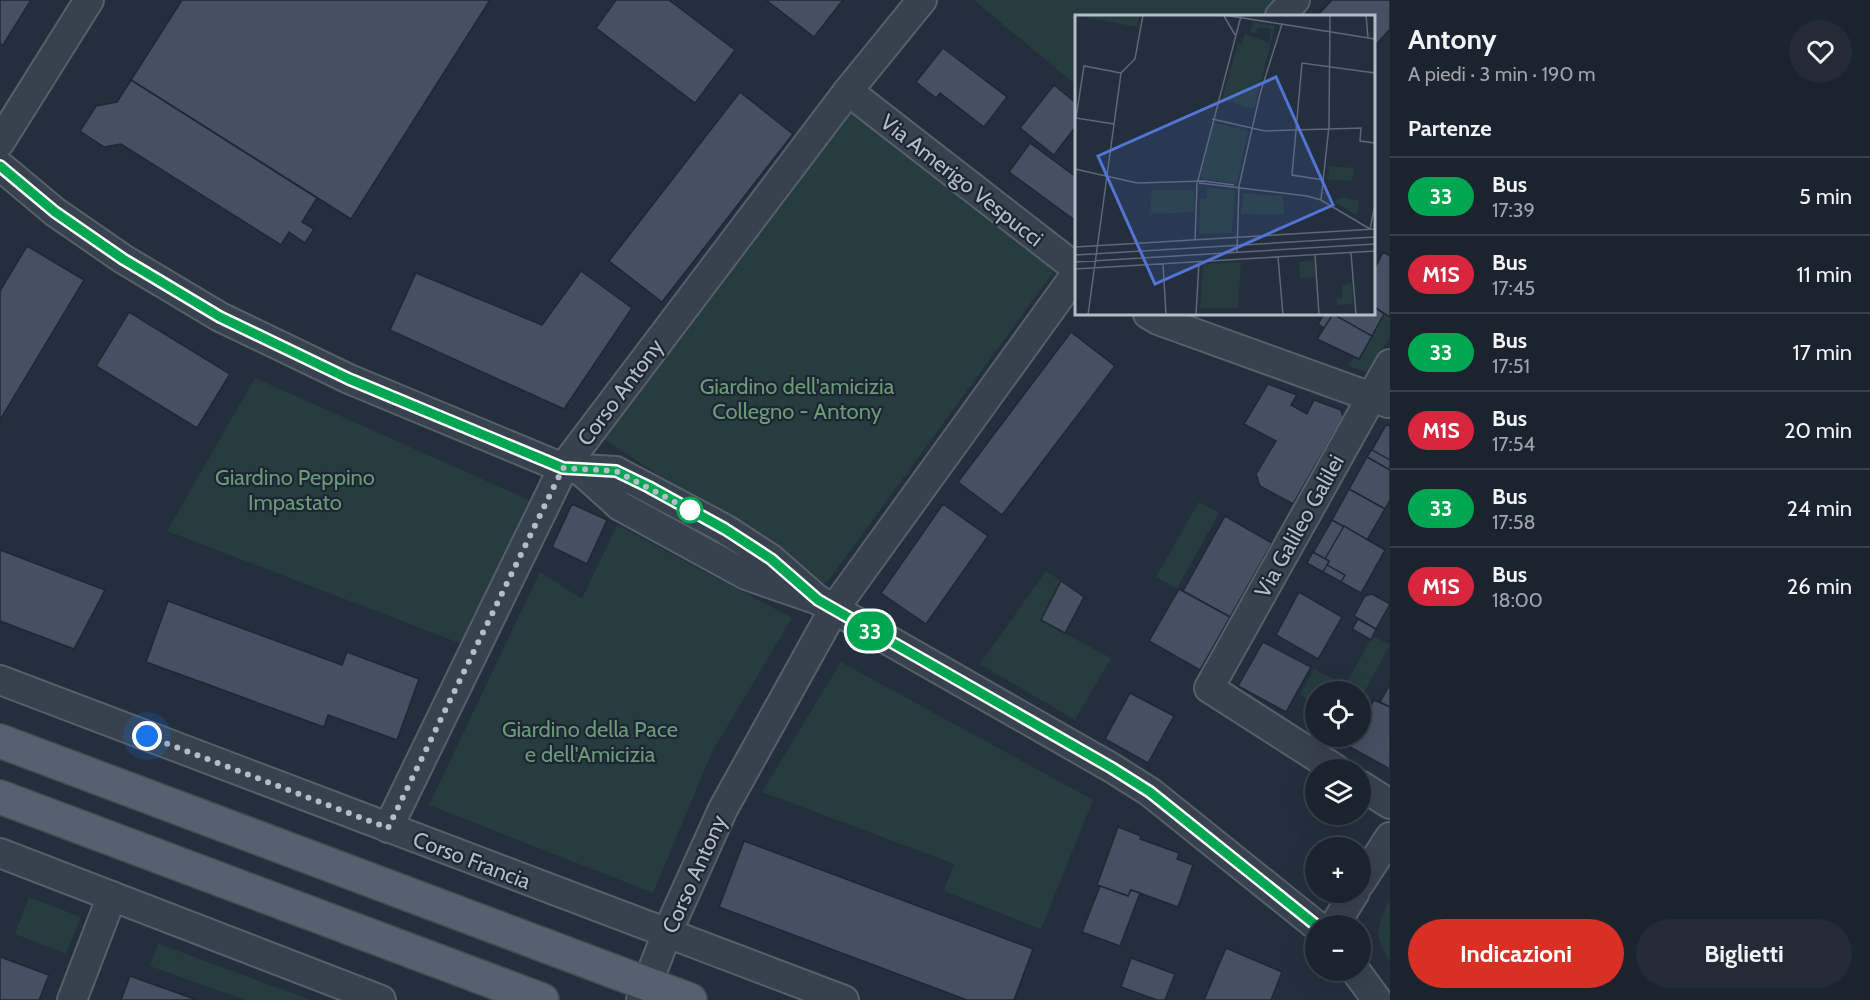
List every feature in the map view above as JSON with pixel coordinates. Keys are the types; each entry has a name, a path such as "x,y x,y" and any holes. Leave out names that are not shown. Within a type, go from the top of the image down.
{"main road":[{"path":"0,741 644,992 690,1000"},
{"path":"0,797 542,1000"}],"street":[{"path":"0,142 89,0"},
{"name":"Corso Antony","path":"388,828 571,468 848,91 922,0"},
{"path":"1281,15 1295,0"},
{"name":"Via Amerigo Vespucci","path":"848,91 1075,266"},
{"path":"0,166 55,212 123,259 220,317 349,379 571,468 620,506 701,551 746,575 826,605 1112,768 1150,792 1305,916"},
{"name":"Corso Antony","path":"644,992 667,933 723,809 826,605 1075,277"},
{"path":"1150,315 1381,401"},
{"name":"Via Galileo Galilei","path":"1320,759 1209,688 1381,401 1390,364"},
{"name":"Corso Francia","path":"0,680 844,1000"},
{"path":"1371,792 1390,804"},
{"path":"1371,866 1390,837"},
{"path":"0,853 112,896 346,994 381,1000"},
{"path":"72,1000 112,896"},
{"path":"1363,981 1377,1000"}],"green space":[{"path":"974,0 1275,0 1263,15 1075,15 1075,84"},
{"name":"Giardino dell'amicizia Collegno - Antony","path":"849,112 1054,271 826,584 602,438"},
{"path":"1384,314 1390,317 1390,337 1369,373 1349,366 1354,356 1359,358"},
{"name":"Giardino Peppino Impastato","path":"255,378 529,500 462,644 167,531"},
{"path":"1199,502 1219,513 1177,588 1156,577"},
{"name":"Giardino della Pace e dell'Amicizia","path":"617,525 792,618 712,752 653,893 429,805 540,572 582,599"},
{"path":"1046,571 1061,581 1041,621 1111,658 1075,720 980,664"},
{"path":"1373,636 1390,645 1370,681 1347,681"},
{"path":"841,662 1093,800 1041,929 944,891 954,864 762,792"},
{"path":"1314,669 1337,681 1308,681"},
{"path":"1305,686 1305,698 1300,695"},
{"path":"29,897 81,917 66,954 15,934"},
{"path":"1390,901 1390,961 1381,945 1378,931"},
{"path":"158,944 311,1000 245,1000 150,966"}],"building":[{"path":"0,0 31,0 3,45 0,44"},
{"path":"182,0 490,0 351,219 131,80"},
{"path":"616,0 669,0 735,50 695,103 596,28"},
{"path":"766,0 843,0 814,37"},
{"path":"1332,0 1390,0 1390,29 1375,46 1375,15 1318,15"},
{"path":"943,48 1007,97 984,127 940,93 936,98 916,82"},
{"path":"131,80 317,198 302,222 314,229 305,243 289,232 281,245 121,144 104,147 80,131 96,106 117,102"},
{"path":"1054,85 1075,102 1075,127 1054,155 1020,128"},
{"path":"740,92 793,134 662,302 609,261"},
{"path":"1030,143 1075,176 1075,220 1009,172"},
{"path":"27,246 84,280 0,420 0,291"},
{"path":"1383,252 1390,256 1390,317 1375,308 1375,268"},
{"path":"581,271 632,308 564,409 390,330 416,273 542,325"},
{"path":"1375,308 1384,314 1359,359 1317,339 1324,328 1318,324 1323,315 1375,315"},
{"path":"129,312 230,374 197,428 96,366"},
{"path":"1332,315 1372,336 1359,359 1317,339"},
{"path":"1071,332 1115,366 1002,515 958,482"},
{"path":"1268,384 1297,395 1291,405 1307,414 1314,400 1341,410 1343,417 1293,504 1260,486 1256,474 1276,441 1244,424"},
{"path":"1386,425 1390,426 1390,470 1367,457"},
{"path":"1386,425 1390,426 1390,460 1372,450"},
{"path":"1367,457 1390,470 1390,500 1385,509 1349,489"},
{"path":"1349,489 1385,509 1367,540 1332,520"},
{"path":"572,504 607,520 587,564 552,547"},
{"path":"943,504 988,536 926,624 881,593"},
{"path":"1225,516 1272,543 1230,617 1183,591"},
{"path":"1332,520 1385,550 1361,593 1307,563"},
{"path":"1344,526 1385,550 1361,593 1341,582 1345,575 1327,565 1329,561 1325,559"},
{"path":"0,550 105,590 74,649 0,621"},
{"path":"1313,552 1329,561 1323,572 1307,563"},
{"path":"1061,581 1084,597 1065,633 1041,620"},
{"path":"1179,589 1230,617 1200,670 1149,641"},
{"path":"1299,592 1342,617 1318,659 1276,635"},
{"path":"1372,594 1390,604 1376,629 1354,616 1365,596"},
{"path":"168,601 342,665 347,652 419,679 397,740 328,715 324,727 146,662"},
{"path":"1358,619 1376,629 1371,640 1352,629"},
{"path":"1263,642 1311,667 1286,712 1238,686"},
{"path":"1390,684 1390,707 1380,702"},
{"path":"1130,693 1174,716 1148,763 1105,739"},
{"path":"1374,700 1390,707 1390,769 1350,747 1371,747 1371,705"},
{"path":"1118,827 1141,836 1140,839 1179,853 1177,859 1193,865 1178,907 1131,890 1128,896 1097,885"},
{"path":"744,841 1033,949 1014,1000 967,1000 719,907"},
{"path":"1100,886 1128,896 1131,890 1140,893 1120,946 1082,932"},
{"path":"1226,948 1282,972 1271,1000 1204,1000"},
{"path":"0,957 49,975 39,1000 0,1000"},
{"path":"1131,958 1175,974 1165,1000 1157,1000 1121,987"},
{"path":"130,976 197,1000 121,1000"}],"bus line":[{"name":"33","path":"0,166 55,212 123,259 220,317 349,379 563,468 616,471 725,529 771,559 818,600 1150,792 1305,916"}],"route":[{"path":"147,736 388,828 563,468 616,471 690,510"}]}
